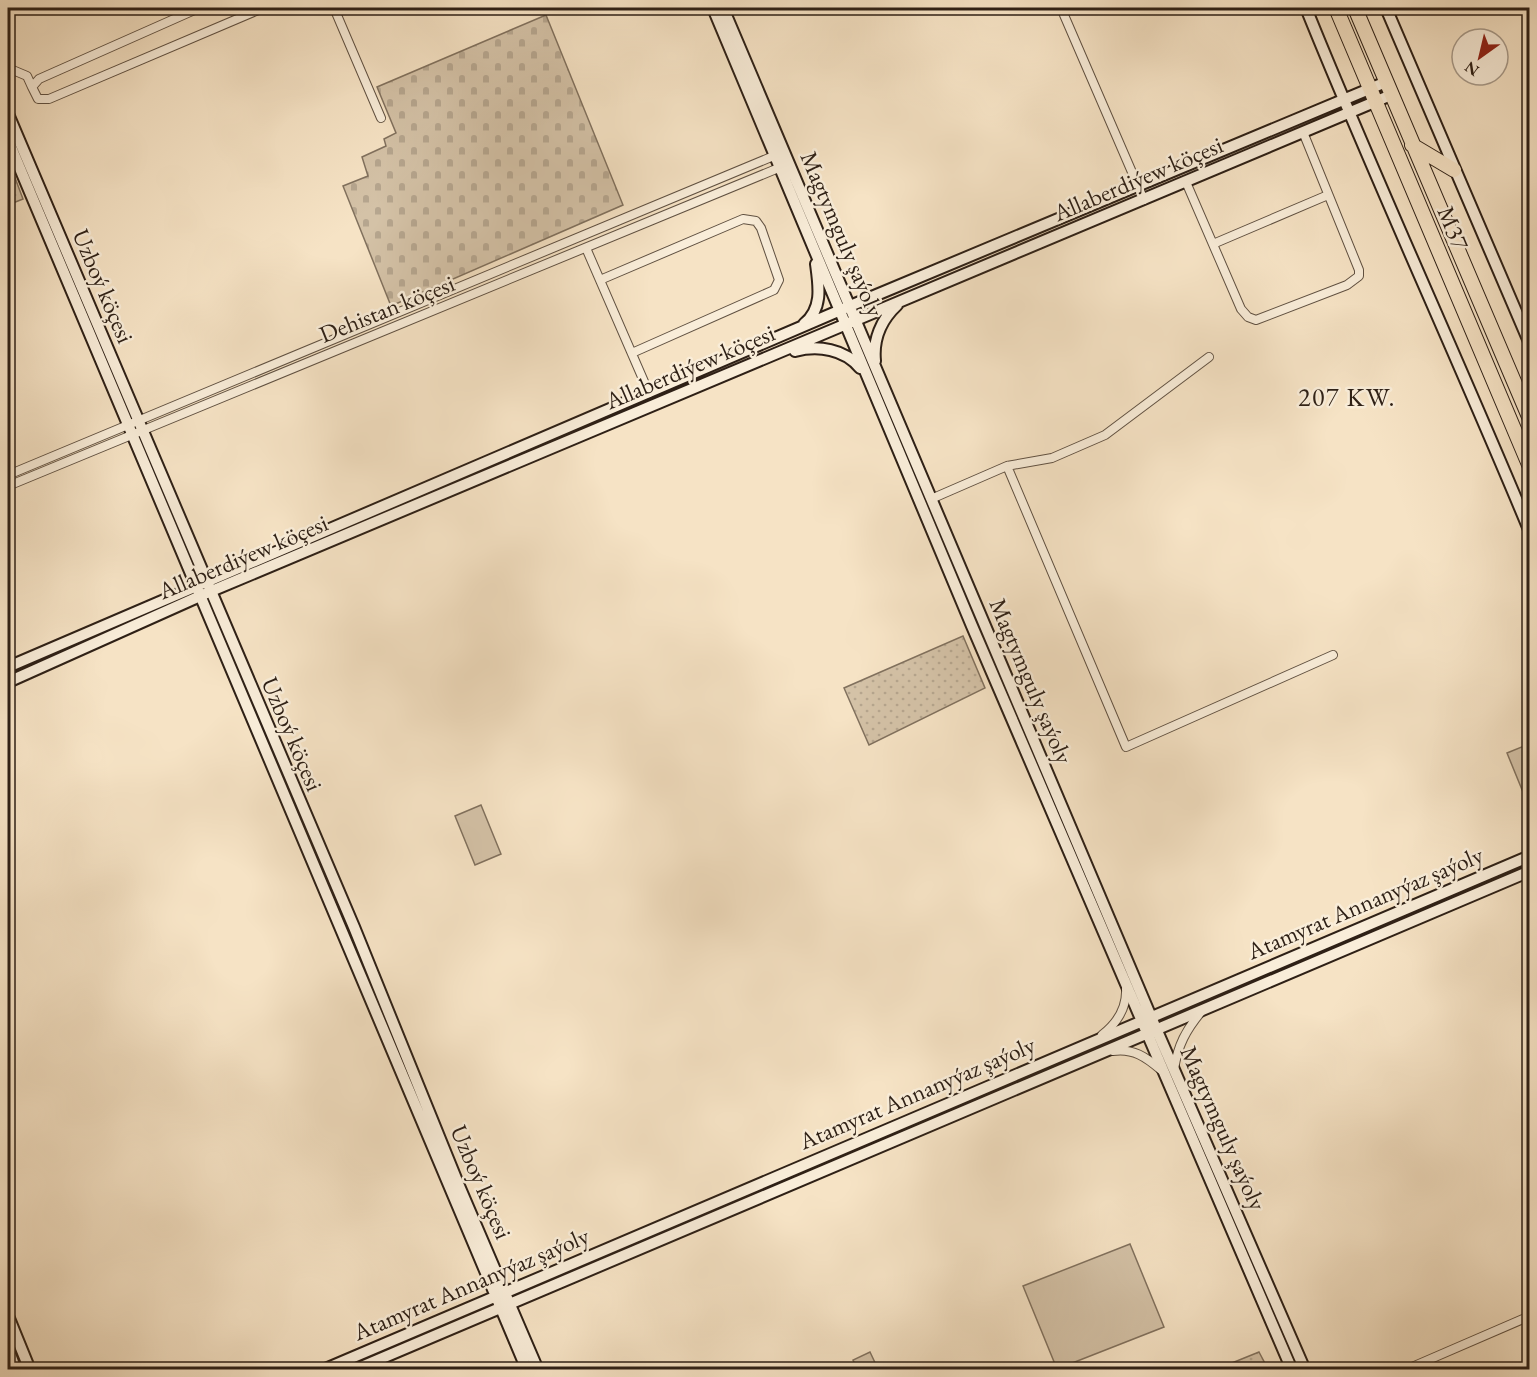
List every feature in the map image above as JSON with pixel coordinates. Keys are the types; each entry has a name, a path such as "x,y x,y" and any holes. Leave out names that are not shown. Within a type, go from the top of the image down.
{"highway":[{"name":"M37","path":"1336,8 1530,467"},
{"name":"M37","path":"1356,8 1388,89 1530,420"},
{"path":"1412,145 1454,170"}],"street":[{"path":"32,87 39,79 199,8"},
{"path":"8,68 27,76 38,99 49,99 263,8"},
{"path":"334,8 381,118"},
{"name":"Magtymguly şaýoly","path":"713,8 782,167 812,243 845,309 856,320 1146,1019 1146,1035 1292,1369"},
{"name":"Magtymguly şaýoly","path":"723,8 845,309 845,325 872,383 1125,985 1146,1019 1157,1031 1305,1370"},
{"path":"1061,8 1144,200"},
{"path":"1305,8 1348,113 1470,387 1530,532"},
{"path":"1386,8 1530,344"},
{"name":"Allaberdiýew köçesi","path":"8,681 202,590 798,329 1344,101 1388,89"},
{"name":"Allaberdiýew köçesi","path":"8,667 766,359 1348,113 1372,95"},
{"name":"Uzboý köçesi","path":"8,114 202,590 354,927 500,1294 538,1370"},
{"path":"1186,182 1241,309 1248,317 1256,320 1347,285 1359,276 1359,270 1303,132"},
{"name":"Uzboý köçesi","path":"8,140 135,428"},
{"name":"Dehistan köçesi","path":"8,486 135,428 776,155"},
{"name":"Dehistan köçesi","path":"8,475 135,428 782,167"},
{"path":"1213,244 1328,195"},
{"path":"600,280 743,219 756,220 761,228 779,280 774,290 632,353"},
{"path":"798,329 812,317 819,295 812,243"},
{"path":"586,248 649,393"},
{"path":"876,368 878,333 889,313 901,302"},
{"path":"766,359 799,350 821,349 841,353 852,358 872,383"},
{"path":"931,499 1007,466 1052,458 1105,435 1209,357"},
{"path":"1007,466 1126,747 1333,655"},
{"name":"Atamyrat Annanyýaz şaýoly","path":"323,1370 1530,856"},
{"name":"Atamyrat Annanyýaz şaýoly","path":"354,1370 1530,871"},
{"path":"1099,1038 1110,1029 1123,1008 1125,985"},
{"path":"1174,1069 1186,1030 1202,1012"},
{"path":"1102,1053 1125,1050 1136,1052 1161,1070"},
{"name":"Uzboý köçesi","path":"505,1305 527,1370"},
{"path":"8,1316 30,1370"},
{"path":"1405,1370 1530,1316"},
{"path":"8,1349 16,1370"}],"green space":[{"path":"546,15 623,205 391,306 343,186 368,176 362,157 386,146 384,139 396,133 377,87"},
{"path":"8,159 23,199 8,205"},
{"path":"963,636 985,688 869,745 844,688"},
{"path":"1529,744 1529,795 1525,797 1507,753"},
{"path":"481,805 501,854 475,865 455,816"},
{"path":"1130,1244 1164,1327 1057,1369 1023,1286"},
{"path":"870,1352 878,1369 857,1369 853,1360"},
{"path":"1259,1352 1268,1369 1217,1369"}],"district":[{"name":"207 KW.","path":"1347,397"}]}
